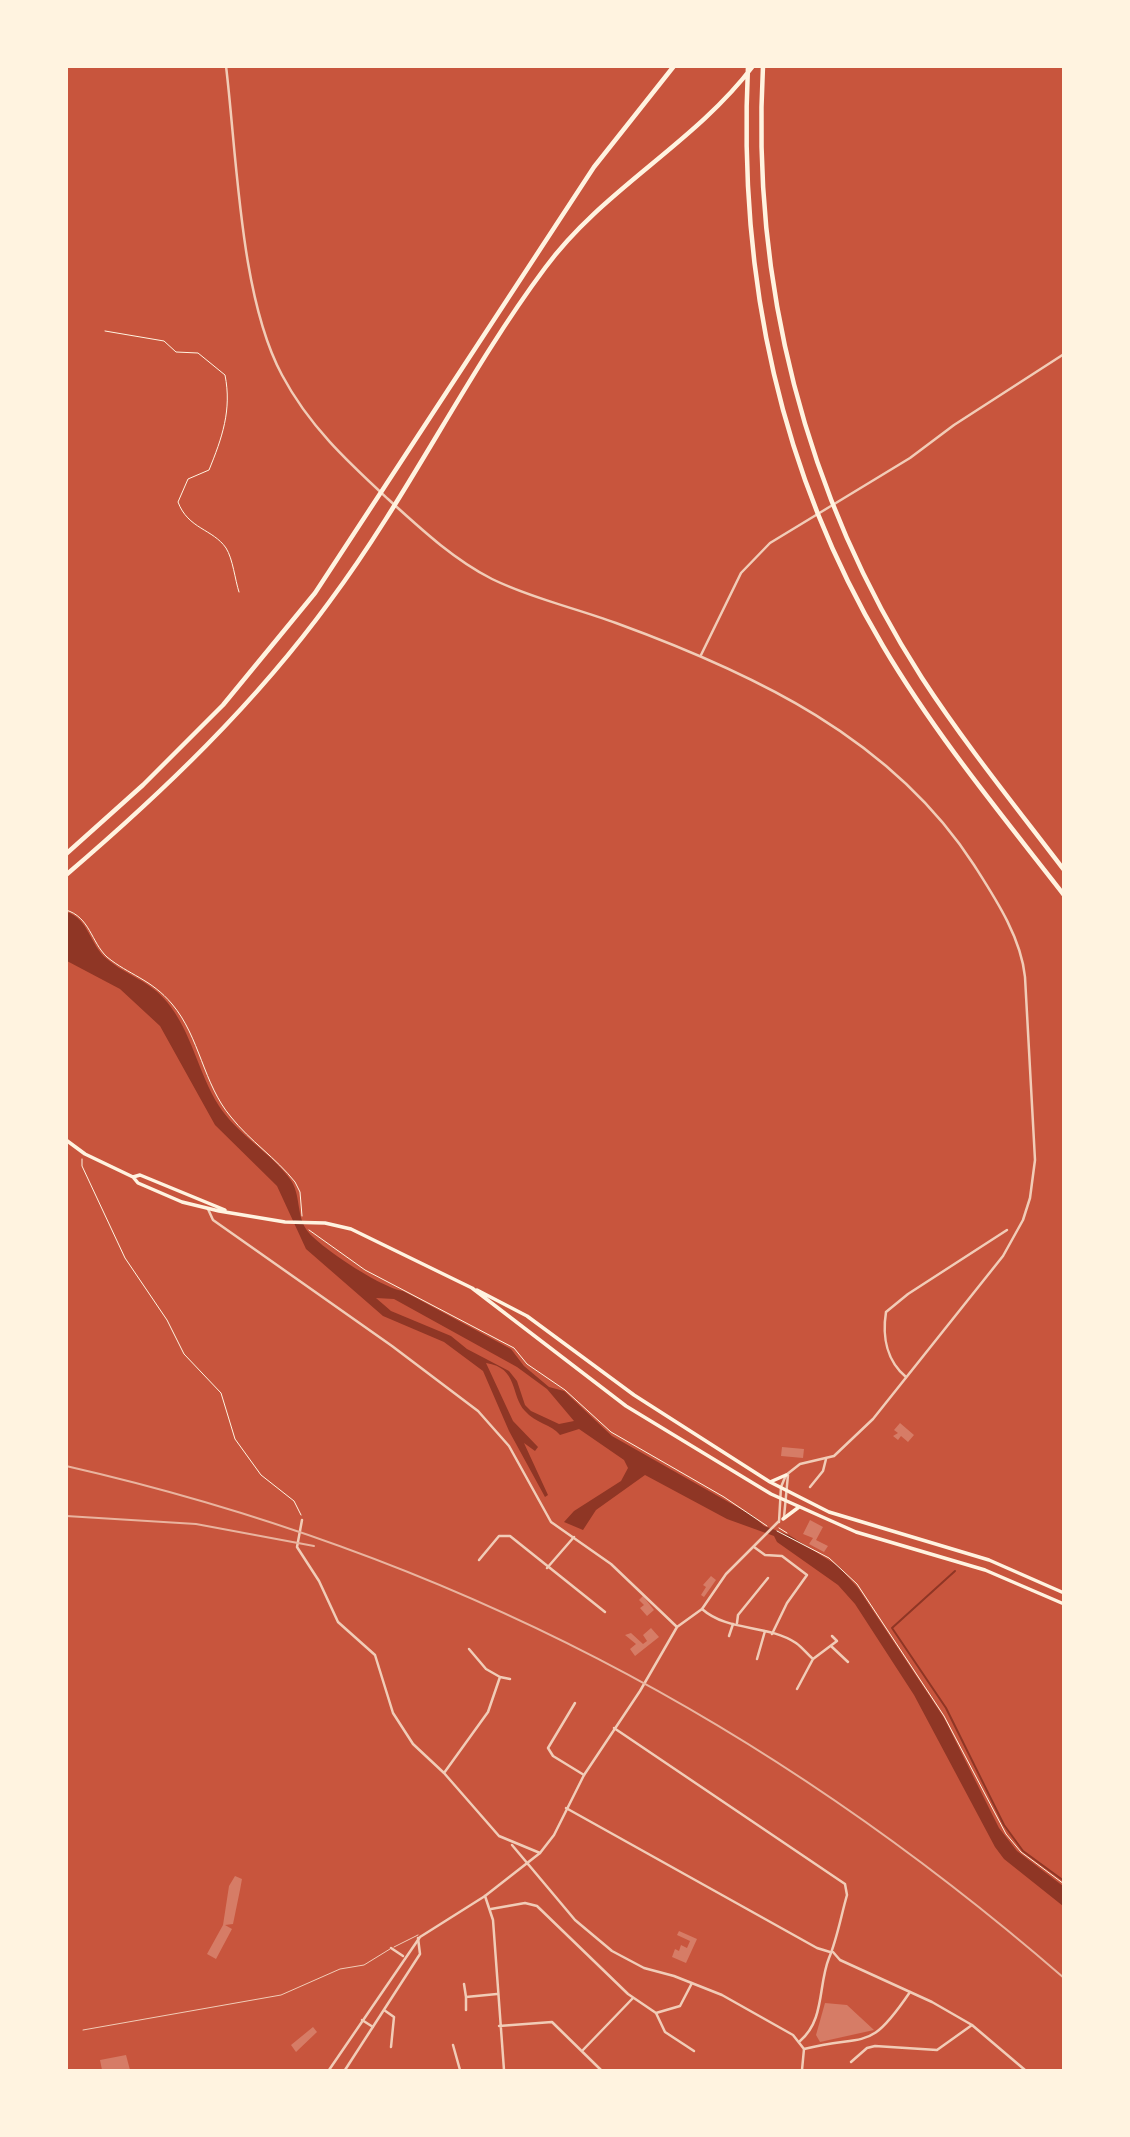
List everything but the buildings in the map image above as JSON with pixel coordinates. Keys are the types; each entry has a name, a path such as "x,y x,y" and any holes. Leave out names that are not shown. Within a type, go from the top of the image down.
{"highway":[{"path":"66,854 143,785 205,723 276,644 315,593 594,167 674,66"},
{"path":"750,66 747,87 747,192 759,309 780,402 813,502 857,599 903,677 951,747 1063,895"},
{"path":"66,875 197,756 316,620 383,524 529,291 568,240 614,194 703,119 750,66"},
{"path":"763,67 763,200 777,317 800,411 828,490 879,604 922,678 1063,870"},
{"path":"67,1143 133,1177 138,1183 182,1202 285,1222 314,1222 351,1229 496,1297 634,1395 771,1482 829,1512 989,1560 1063,1593"},
{"path":"133,1177 139,1175 230,1213"},
{"path":"472,1288 626,1406 779,1498 856,1532 985,1570 1063,1604"},
{"path":"771,1482 788,1473"},
{"path":"781,1520 799,1507"}],"street":[{"path":"226,66 246,239 267,342 291,391 319,433 416,525 458,558 494,580 701,655 799,704 879,759 919,794 947,826 972,862 1020,950 1025,977 1034,1160 1031,1198 1015,1237 1003,1256 847,1447 826,1459 800,1464 788,1473 779,1498 781,1520"},
{"path":"701,655 741,573 771,543 910,458 954,425 1063,354"},
{"path":"204,1201 213,1220 392,1346 490,1423 516,1458 551,1522 611,1564 677,1627"},
{"path":"906,1377 895,1368 889,1357 886,1312 908,1294 1007,1230"},
{"path":"810,1487 823,1471 826,1459"},
{"path":"330,2070 404,1956 420,1936 485,1896 540,1853 554,1835 584,1775 640,1692 677,1627 702,1609 726,1574 781,1520 785,1500 783,1488"},
{"path":"302,1520 297,1547 319,1581 338,1622 374,1655 398,1723 413,1744 444,1773 499,1836 511,1844 575,1920 612,1951 644,1968 692,1982 722,1995 800,2041 804,2048 802,2070"},
{"path":"479,1560 496,1539 506,1535 606,1612"},
{"path":"547,1569 574,1537"},
{"path":"754,1547 765,1555 782,1556 807,1575 787,1603 772,1634"},
{"path":"729,1636 738,1615 768,1578"},
{"path":"702,1609 715,1621 765,1631 798,1644 813,1659"},
{"path":"757,1659 765,1631"},
{"path":"797,1689 813,1659 837,1641 832,1636"},
{"path":"831,1646 848,1662"},
{"path":"469,1648 486,1669 510,1679"},
{"path":"444,1773 488,1712 500,1677"},
{"path":"575,1703 548,1748 553,1756 584,1775"},
{"path":"614,1728 842,1882 847,1895 817,2014 807,2035 800,2041"},
{"path":"566,1808 817,1948 833,1952 840,1961 910,1992 972,2025 1025,2070"},
{"path":"511,1844 540,1853"},
{"path":"485,1896 491,1909 504,2070"},
{"path":"491,1909 525,1903 537,1906 633,1998 656,2013 665,2032 694,2051"},
{"path":"345,2070 420,1954 420,1936"},
{"path":"391,1948 404,1956"},
{"path":"656,2013 672,2010 682,2004 692,1982"},
{"path":"464,1984 466,2010"},
{"path":"804,2048 872,2037 884,2029 910,1992"},
{"path":"466,1997 497,1994"},
{"path":"582,2051 633,1998"},
{"path":"384,2010 394,2017 391,2047"},
{"path":"362,2020 373,2027"},
{"path":"499,2026 552,2022 601,2070"},
{"path":"851,2062 867,2048 875,2046 937,2050 972,2025"},
{"path":"453,2045 460,2070"},
{"path":"682,2052 686,2046"}],"lane":[{"path":"83,2030 281,1994 340,1969 364,1965 416,1934 420,1936"}],"path":[{"path":"105,331 164,341 176,352 198,353 225,375 230,399 221,440 209,470 188,479 178,502 182,512 197,527 226,548 239,592"},
{"path":"66,910 81,916 108,957 150,983 173,1004 183,1020 218,1100 237,1124 295,1182 300,1192 302,1217"},
{"path":"85,1154 82,1166 125,1258 167,1320 184,1354 221,1393 230,1427 246,1455 261,1475 294,1501 302,1520"},
{"path":"309,1230 365,1270 514,1348 527,1364 565,1390 629,1445 724,1497 767,1526"},
{"path":"775,1525 839,1564 862,1590 944,1716 1006,1834 1021,1852 1063,1884"},
{"path":"777,1531 789,1534"}],"shaded area":[{"path":"66,912 80,920 107,959 153,988 167,1002 183,1026 219,1106 235,1126 290,1179 306,1229 323,1245 366,1275 403,1291 511,1349 524,1366 549,1387 564,1391 612,1436 753,1516 764,1526 789,1535 838,1566 858,1588 944,1718 999,1828 1017,1851 1063,1886 1063,1906 1004,1859 995,1847 914,1695 855,1604 838,1585 777,1542 774,1536 727,1519 645,1475 596,1510 583,1530 564,1522 574,1511 621,1481 628,1468 624,1460 579,1429 560,1435 533,1418 520,1405 504,1370 486,1363 513,1421 538,1447 535,1451 524,1443 548,1495 545,1497 509,1431 483,1371 444,1342 383,1316 306,1249 277,1186 215,1125 160,1026 120,989 67,961","holes":["376,1298 394,1299 517,1367 547,1389 574,1421 559,1424 531,1411 525,1405 517,1381 509,1371 467,1349 451,1336 391,1311"]}],"waterway":[{"path":"955,1571 892,1628 946,1708 1004,1825 1023,1851 1064,1881"}],"railway":[{"path":"66,1466 206,1502 342,1547 472,1599 598,1659 719,1726 837,1802 952,1886 1064,1978"},
{"path":"66,1516 196,1524 314,1546"}]}
